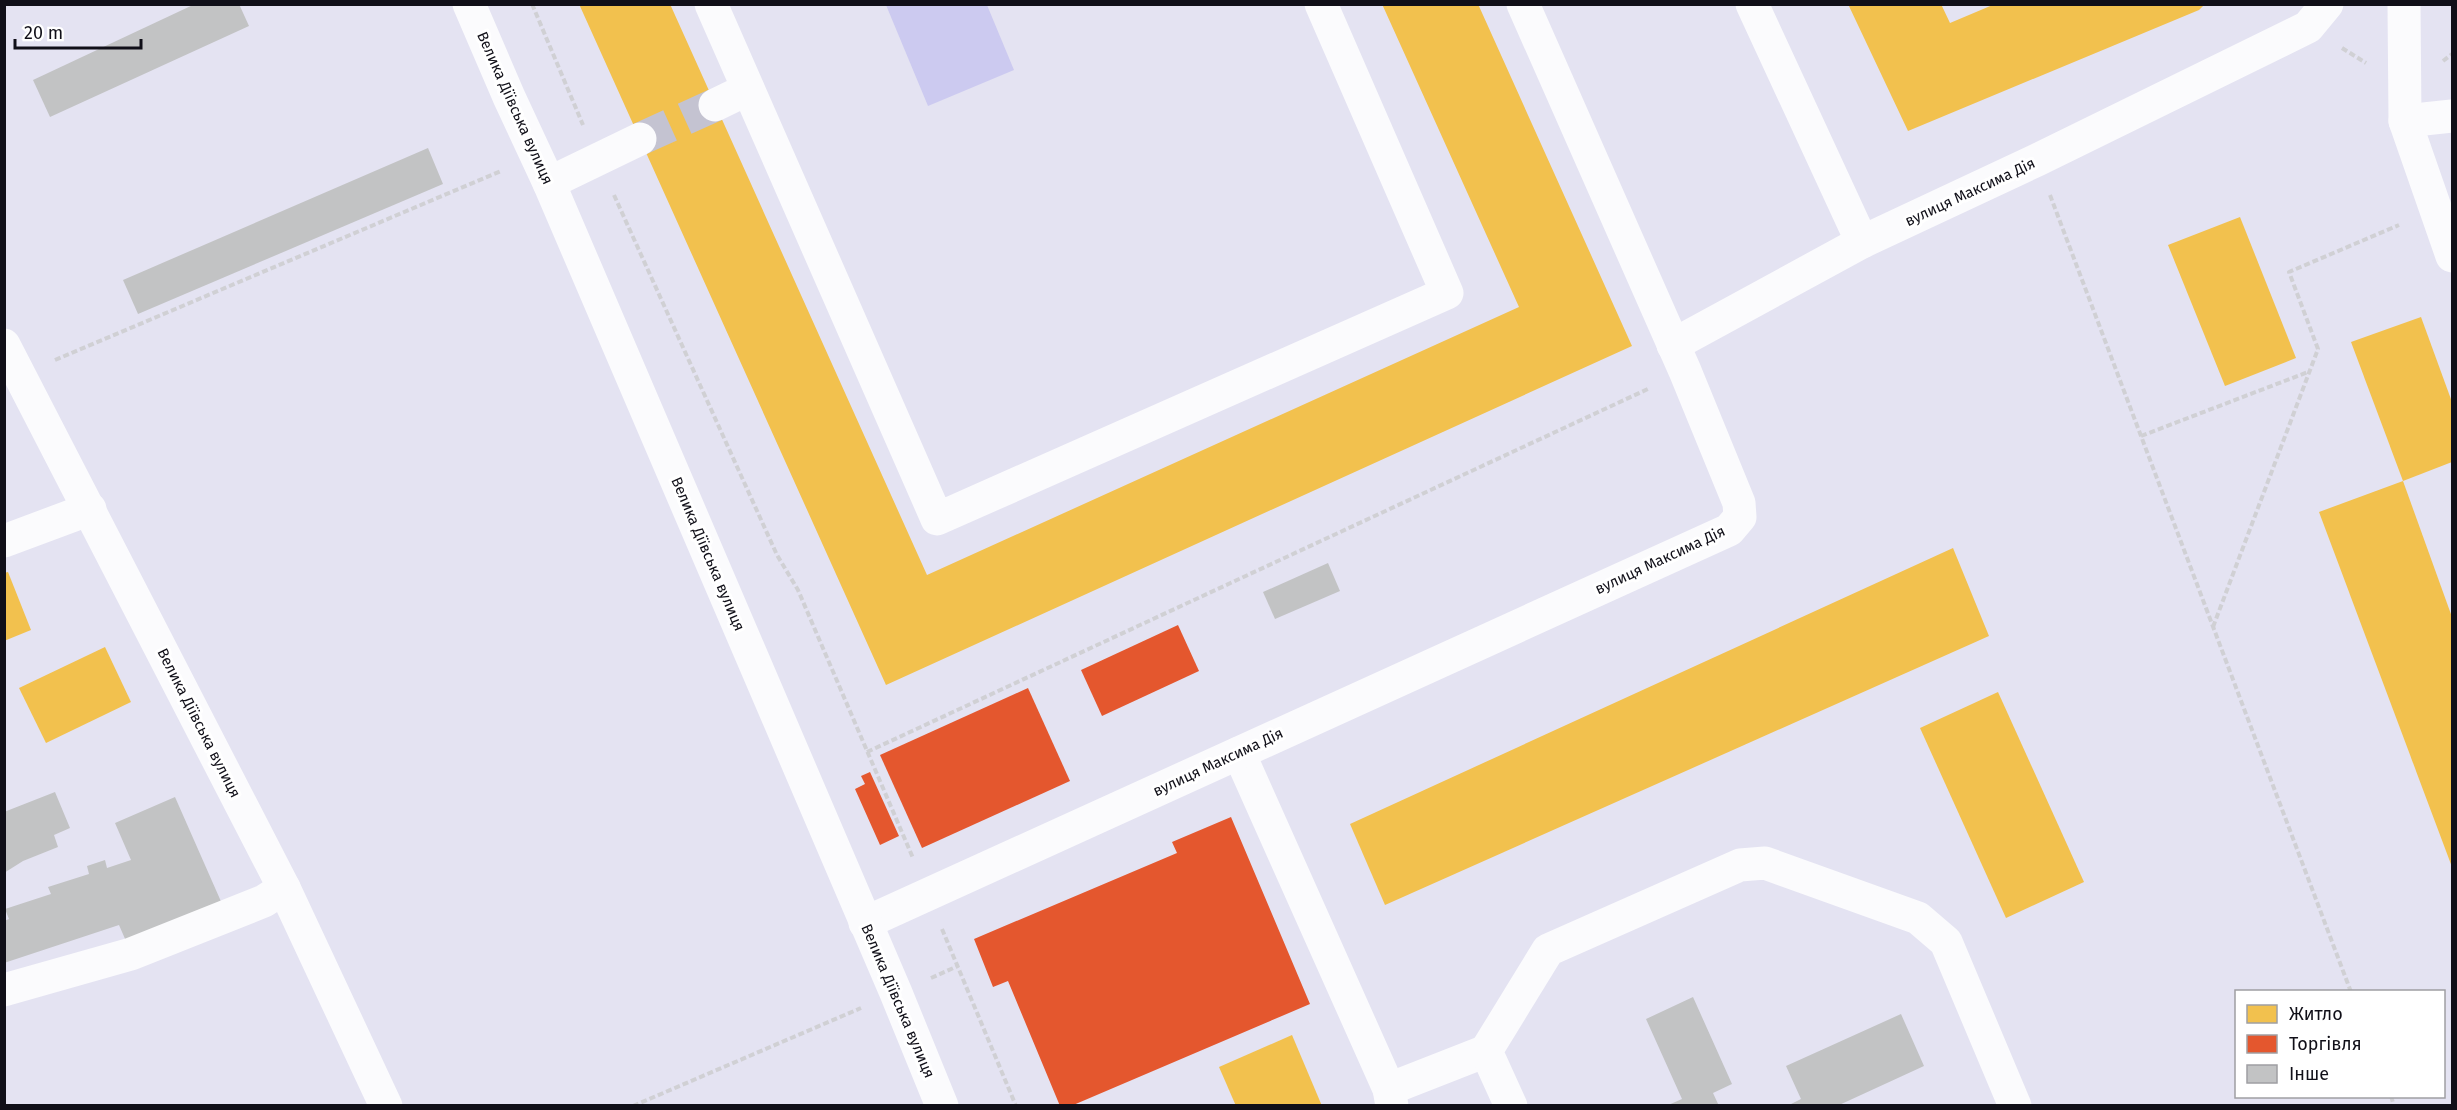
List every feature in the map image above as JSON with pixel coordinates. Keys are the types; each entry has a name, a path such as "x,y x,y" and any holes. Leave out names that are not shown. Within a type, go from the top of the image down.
{"street":[{"name":"Велика Діївська вулиця","path":"469,4 543,170 896,993 942,1106"},
{"path":"711,4 937,519 1447,294 1321,4"},
{"path":"1523,4 1679,358"},
{"path":"1752,4 1862,242"},
{"path":"2404,4 2405,121 2452,256"},
{"name":"вулиця Максима Дія","path":"866,923 1729,530 1740,518 1739,502 1679,358 1862,242 2037,160 2317,16"},
{"path":"715,105 748,89"},
{"path":"2405,121 2452,116"},
{"path":"543,170 598,160 640,139"},
{"name":"Велика Діївська вулиця","path":"4,345 284,888 386,1106"},
{"path":"4,541 90,508"},
{"path":"1239,753 1391,1097 1486,1051 1548,950 1740,865 1765,863 1918,918 1946,942 2014,1106"},
{"path":"4,990 131,954 264,901 284,888"},
{"path":"1486,1051 1511,1106"}],"path":[{"path":"532,4 598,160 772,545 798,590 1016,1106"},
{"path":"2317,16 2403,87"},
{"path":"2037,160 2350,990"},
{"path":"20,374 543,170"},
{"path":"2213,627 2318,349 2289,272 2436,209"},
{"path":"867,752 1679,358"},
{"path":"2141,436 2309,372"},
{"path":"633,1106 958,966"}],"shaded area":[{"path":"886,5 987,5 1014,70 928,106"}],"building: Житло":[{"path":"579,4 670,4 927,575 1519,307 1382,4 1478,4 1632,346 886,685"},
{"path":"1848,4 1941,4 1950,23 1995,4 2205,4 2199,10 1908,131"},
{"path":"2240,217 2296,358 2225,386 2168,245"},
{"path":"2421,317 2452,402 2452,462 2403,481 2351,342"},
{"path":"2403,481 2452,617 2452,867 2319,512"},
{"path":"1953,548 1989,636 1385,905 1350,824"},
{"path":"8,572 31,630 4,641 4,573"},
{"path":"105,647 131,702 46,743 19,688"},
{"path":"1998,692 2084,882 2006,918 1920,728"},
{"path":"1292,1035 1322,1106 1236,1106 1219,1067"}],"building: Торгівля":[{"path":"1178,625 1199,671 1102,716 1081,670"},
{"path":"1028,688 1070,781 922,848 880,755"},
{"path":"870,772 899,836 880,845 855,789 865,784 861,776"},
{"path":"1231,817 1310,1004 1071,1106 1060,1106 1008,981 993,987 974,939 1177,853 1172,842"}],"building: Інше":[{"path":"195,4 239,4 249,26 50,117 33,80"},
{"path":"428,148 443,184 138,314 123,280"},
{"path":"1328,563 1340,591 1275,619 1263,592"},
{"path":"55,792 70,828 54,835 58,847 23,861 4,873 4,812"},
{"path":"175,797 223,906 129,948 119,925 4,963 4,921 9,919 5,909 51,894 48,887 89,874 87,866 105,860 107,868 131,860 115,823"},
{"path":"1693,997 1732,1084 1713,1093 1719,1106 1666,1106 1682,1099 1646,1019"},
{"path":"1901,1014 1924,1066 1837,1106 1787,1106 1801,1099 1786,1066"}],"tunnel":[{"path":"640,139 715,105"}]}
